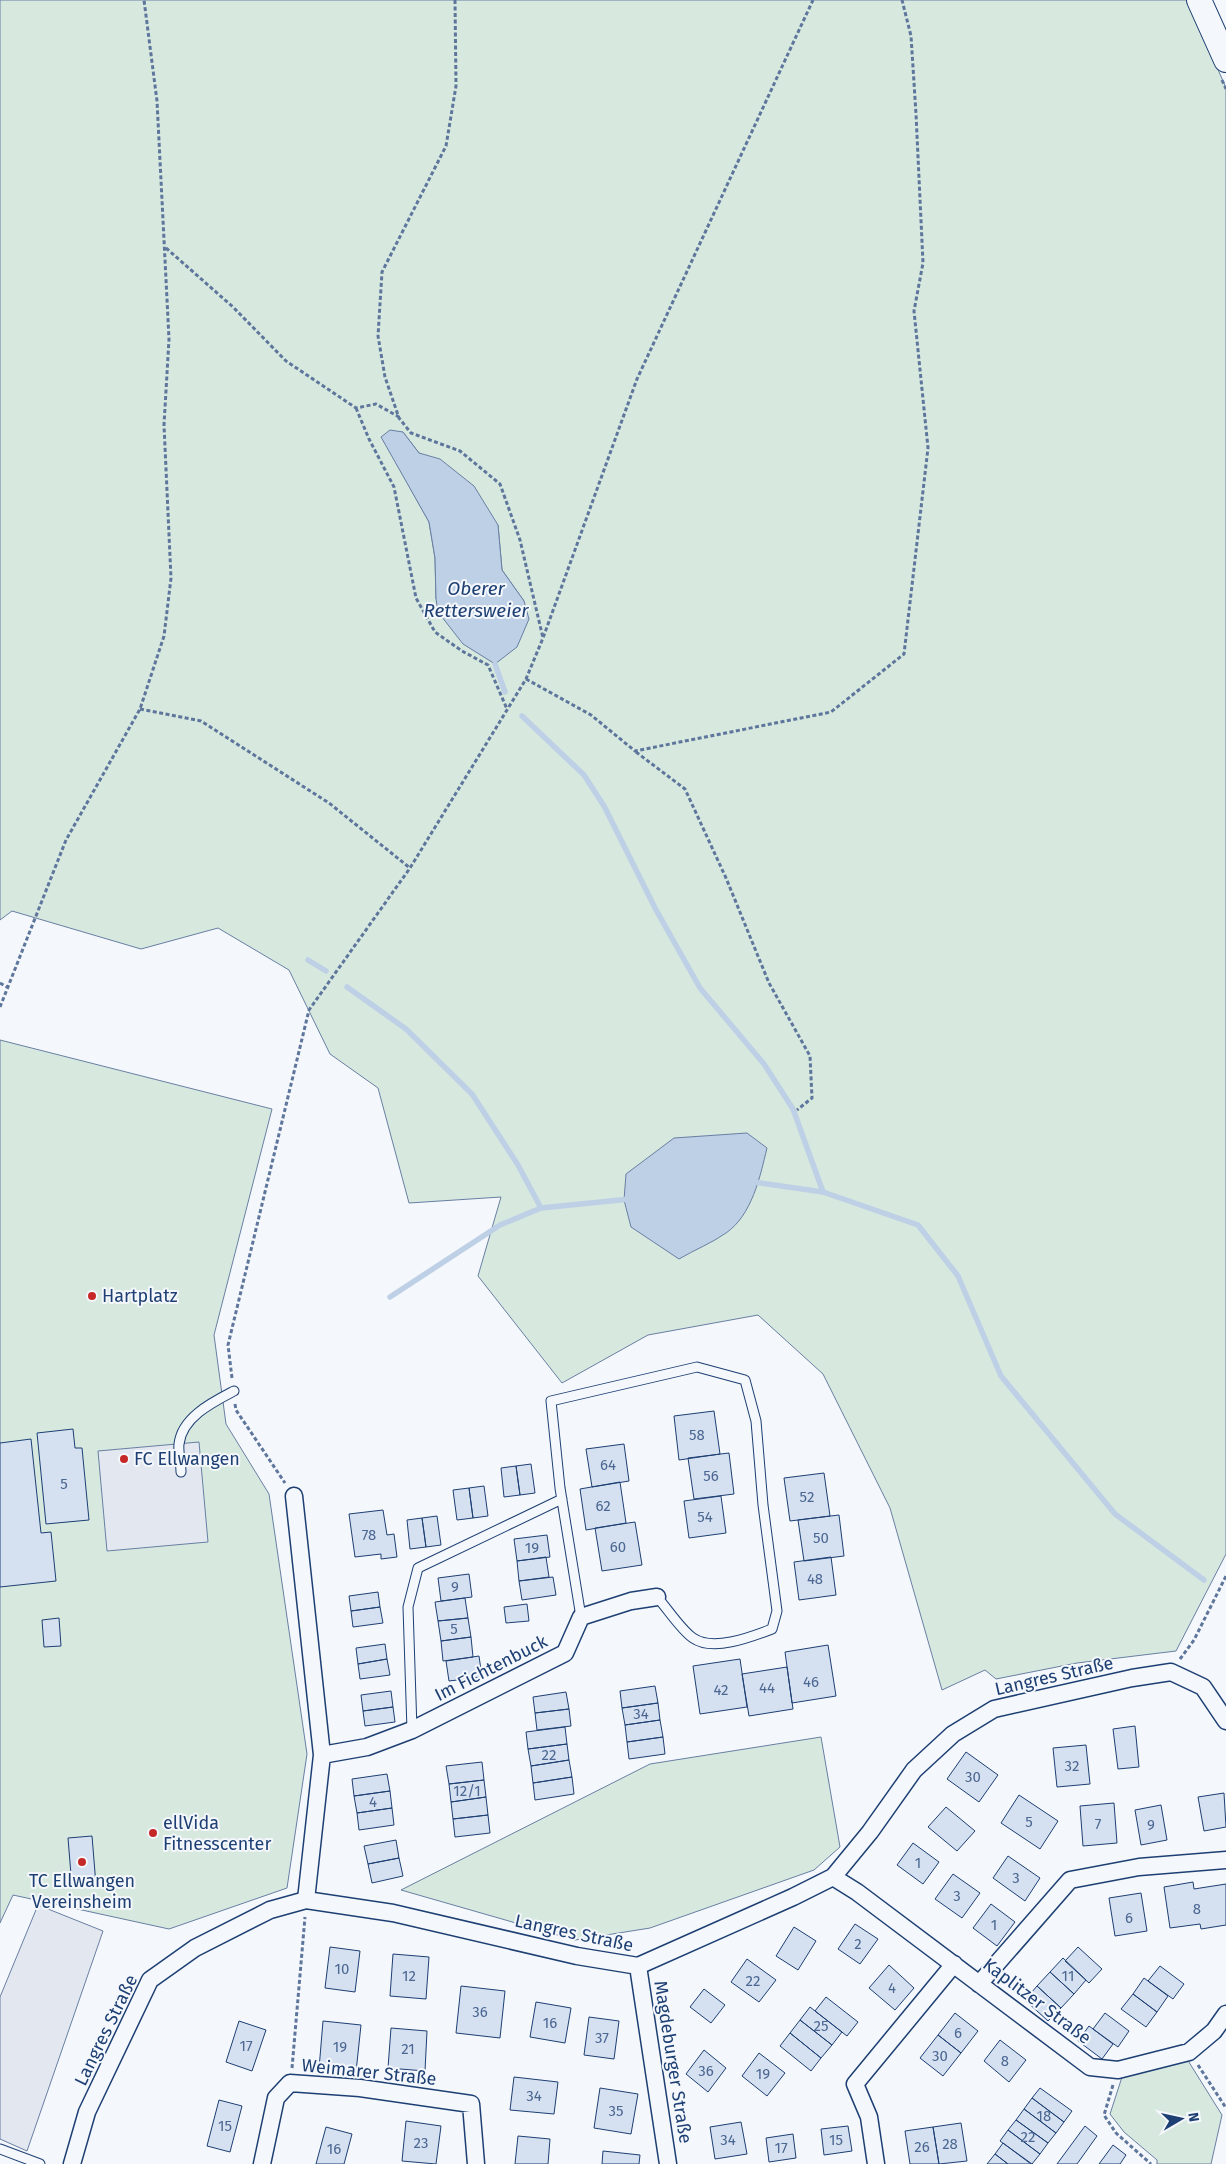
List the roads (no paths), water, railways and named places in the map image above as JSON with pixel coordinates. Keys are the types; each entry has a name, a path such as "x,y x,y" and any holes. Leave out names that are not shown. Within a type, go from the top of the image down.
{"main road":[{"path":"1199,0 1226,60"}],"street":[{"path":"294,1496 322,1755 306,1900"},
{"path":"581,1617 632,1601 657,1597"},
{"name":"Im Fichtenbuck","path":"322,1755 367,1747 412,1730 565,1653 581,1617"},
{"name":"Langres Straße","path":"72,2164 88,2112 150,1980 196,1948 270,1910 306,1900 393,1913 577,1956 638,1966 793,1898 833,1877 870,1832 914,1770 953,1734 994,1709 1132,1678 1171,1672 1203,1688 1226,1721"},
{"path":"979,1984 1070,1880 1139,1866 1226,1860"},
{"name":"Kaplitzer Straße","path":"833,1877 857,1892 1090,2066 1118,2070 1189,2052 1214,2031 1226,2014"},
{"path":"876,2164 869,2117 855,2084 954,1964"},
{"name":"Magdeburger Straße","path":"638,1966 668,2164"},
{"name":"Weimarer Straße","path":"262,2164 276,2098 290,2083 360,2088 471,2104 476,2164"}],"lane":[{"path":"581,1617 562,1499 552,1401 697,1367 745,1380 756,1421 763,1505 777,1611 772,1629 747,1638 717,1644 694,1638 657,1597"},
{"path":"181,1472 179,1444 186,1426 206,1406 234,1391"},
{"path":"412,1730 408,1607 418,1568 562,1499"},
{"path":"0,2149 40,2164"}],"water":[{"name":"Oberer Rettersweier","path":"390,430 403,432 419,453 440,459 474,486 498,525 502,570 524,601 529,619 517,647 495,664 463,644 438,612 435,558 429,522 381,437"},
{"path":"747,1133 767,1148 758,1183 749,1206 735,1225 726,1233 679,1259 631,1227 624,1200 626,1174 674,1138"}],"waterway":[{"path":"495,664 505,692"},
{"path":"522,716 584,775 604,806 655,908 700,988 764,1064 793,1109 823,1192 918,1225 958,1276 1001,1376 1115,1514 1204,1580"},
{"path":"308,960 326,971"},
{"path":"347,987 406,1029 472,1094 518,1165 541,1208"},
{"path":"753,1182 823,1192"},
{"path":"390,1297 500,1225 541,1208 630,1199"}],"place":[{"name":"Hartplatz","path":"92,1296"},
{"name":"FC Ellwangen","path":"124,1459"},
{"name":"ellVida Fitnesscenter","path":"153,1833"},
{"name":"TC Ellwangen Vereinsheim","path":"82,1862"}]}
